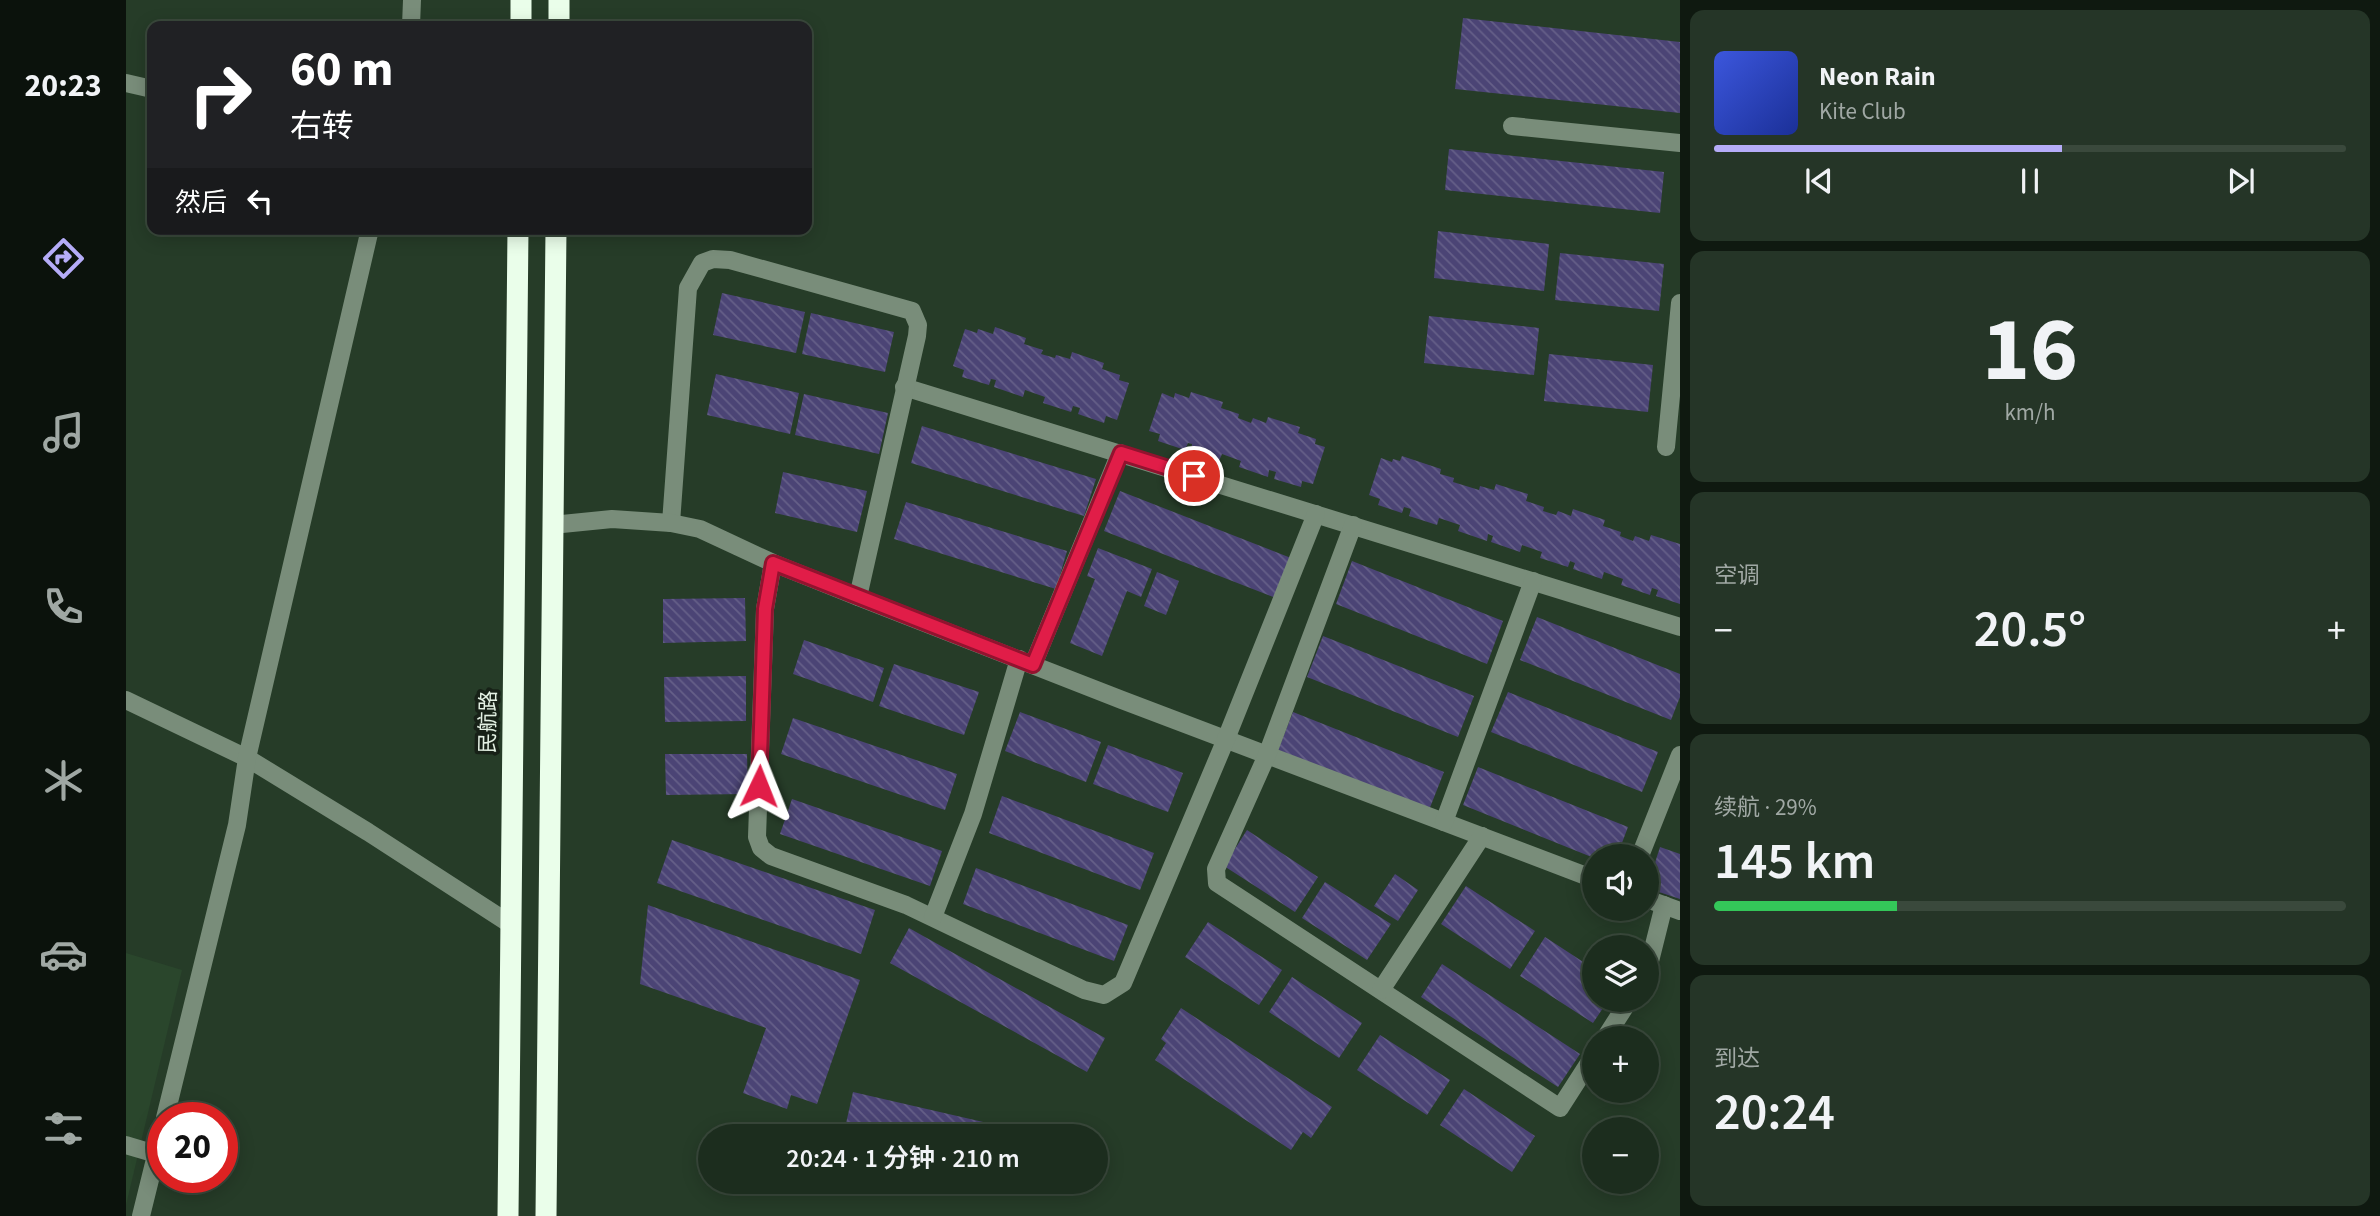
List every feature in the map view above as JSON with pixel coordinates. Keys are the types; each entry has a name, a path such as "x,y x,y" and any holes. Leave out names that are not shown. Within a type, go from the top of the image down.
{"highway":[{"path":"521,21 522,0"},
{"path":"559,0 559,21"},
{"name":"民航路","path":"508,1216 518,235"},
{"path":"547,1216 556,235"}],"street":[{"path":"411,21 412,0"},
{"path":"126,83 147,88"},
{"path":"1512,126 1680,143"},
{"path":"169,1102 237,825 247,758 369,235"},
{"path":"671,523 688,288 702,263 713,259 730,260 912,311 918,325 917,336 859,597"},
{"path":"1666,447 1680,303"},
{"path":"904,387 1680,626"},
{"path":"933,917 973,814 1026,662 1121,453"},
{"path":"773,563 765,609 757,836 761,848 771,856 906,905 1084,990 1104,995 1123,983 1226,739 1316,514"},
{"path":"552,525 612,519 671,523 700,529 773,563 859,597 1582,874"},
{"path":"1353,525 1267,755 1216,869 1217,883 1560,1108 1582,1074"},
{"path":"1444,822 1533,581"},
{"path":"126,700 247,758 510,924"},
{"path":"1645,844 1680,755"},
{"path":"1381,990 1482,836"},
{"path":"1656,935 1663,905"},
{"path":"126,1145 147,1151"},
{"path":"141,1216 147,1191"}],"shaded area":[{"path":"126,953 182,970 151,1102 147,1102 147,1117 126,1205"}],"building":[{"path":"1463,18 1680,42 1680,113 1455,89"},
{"path":"1449,149 1664,172 1660,213 1445,190"},
{"path":"1438,231 1549,244 1544,291 1434,278"},
{"path":"1560,253 1664,264 1659,311 1555,300"},
{"path":"722,293 805,312 796,353 713,335"},
{"path":"811,313 894,332 885,372 802,354"},
{"path":"1429,316 1539,328 1534,375 1424,363"},
{"path":"995,327 1026,338 1024,344 1043,350 1041,354 1070,359 1072,352 1104,363 1102,369 1120,375 1119,380 1129,383 1117,420 1106,416 1104,423 1078,414 1080,408 1073,406 1071,412 1043,403 1045,397 1025,390 1023,397 994,387 996,380 991,379 989,385 962,377 964,370 953,366 965,329 977,333 978,329 993,334"},
{"path":"1549,354 1653,365 1648,412 1544,401"},
{"path":"716,374 799,393 790,434 707,415"},
{"path":"1191,392 1223,402 1221,408 1239,414 1238,418 1251,423 1253,418 1266,423 1268,417 1300,427 1298,433 1316,439 1315,444 1325,447 1313,484 1302,481 1301,487 1274,479 1276,472 1269,470 1268,477 1239,467 1241,461 1222,454 1219,461 1191,451 1192,444 1188,443 1185,450 1158,441 1160,434 1149,431 1162,393 1174,398 1175,393 1189,398"},
{"path":"804,394 888,413 879,454 795,435"},
{"path":"922,426 1096,479 1084,516 911,463"},
{"path":"1402,456 1441,469 1440,474 1454,478 1453,482 1479,490 1480,486 1494,490 1496,484 1528,494 1526,501 1544,507 1543,511 1556,515 1558,511 1571,516 1573,509 1605,520 1603,526 1621,532 1620,536 1633,541 1635,536 1649,541 1651,535 1680,544 1680,604 1656,596 1658,590 1652,588 1650,595 1621,585 1623,579 1604,572 1602,579 1573,569 1575,563 1570,561 1568,567 1540,558 1542,552 1522,545 1520,552 1491,542 1493,536 1488,534 1487,541 1458,531 1460,525 1439,518 1437,525 1409,516 1411,509 1404,507 1402,513 1378,505 1380,499 1369,495 1381,458 1392,462 1393,459 1400,461"},
{"path":"783,472 867,491 857,532 775,513"},
{"path":"1120,491 1291,558 1276,598 1104,531"},
{"path":"906,502 1067,551 1056,589 894,539"},
{"path":"1098,548 1152,569 1141,597 1127,591 1102,656 1070,643 1095,579 1087,576"},
{"path":"1352,561 1503,621 1487,664 1336,604"},
{"path":"1157,572 1179,581 1166,615 1144,606"},
{"path":"745,598 746,641 663,643 663,599"},
{"path":"1537,617 1680,674 1680,697 1671,720 1520,660"},
{"path":"1323,636 1474,696 1458,737 1307,677"},
{"path":"804,640 884,668 873,702 793,674"},
{"path":"894,664 979,692 964,735 879,706"},
{"path":"746,676 746,721 665,722 664,677"},
{"path":"1508,692 1658,752 1642,792 1491,732"},
{"path":"1020,712 1101,742 1086,782 1005,751"},
{"path":"1293,712 1444,772 1429,810 1278,750"},
{"path":"793,718 957,774 945,810 781,754"},
{"path":"1108,745 1183,773 1168,812 1093,784"},
{"path":"665,754 747,754 748,794 666,795"},
{"path":"1478,767 1628,827 1622,844 1582,844 1582,853 1463,805"},
{"path":"1002,796 1154,853 1140,890 989,833"},
{"path":"792,799 942,851 930,886 780,834"},
{"path":"1247,830 1318,877 1295,912 1224,866"},
{"path":"672,840 875,910 861,954 657,883"},
{"path":"1660,847 1680,854 1680,899 1659,892"},
{"path":"976,868 1128,925 1114,961 963,904"},
{"path":"1395,874 1418,890 1398,921 1374,906"},
{"path":"1325,882 1391,924 1367,960 1302,918"},
{"path":"1466,886 1535,931 1510,969 1441,924"},
{"path":"648,905 860,980 817,1104 791,1095 787,1109 743,1093 766,1028 640,984"},
{"path":"1208,922 1282,970 1259,1005 1185,957"},
{"path":"909,928 1105,1038 1087,1072 890,963"},
{"path":"1545,937 1582,961 1582,1012 1600,1012 1593,1023 1520,976"},
{"path":"1442,964 1580,1054 1558,1087 1421,997"},
{"path":"1292,977 1362,1023 1339,1058 1269,1012"},
{"path":"1181,1008 1332,1107 1311,1138 1303,1132 1291,1150 1155,1060 1166,1043 1161,1039"},
{"path":"1380,1035 1450,1080 1427,1115 1357,1070"},
{"path":"1464,1089 1535,1136 1512,1172 1440,1125"},
{"path":"853,1092 992,1124 846,1124"}],"route":[{"path":"759,786 765,609 773,563 1033,665 1121,453 1194,476"}]}
